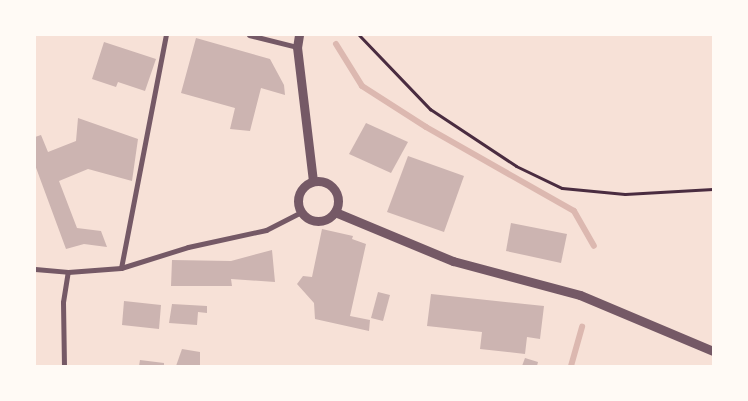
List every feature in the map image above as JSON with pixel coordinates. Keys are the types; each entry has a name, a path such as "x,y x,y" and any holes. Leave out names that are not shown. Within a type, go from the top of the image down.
{"street":[{"path":"121,268 166,35"},
{"path":"249,35 297,47"},
{"path":"299,35 297,47 313,181"},
{"path":"313,181 325,182 334,189 338,200 335,212 325,220 312,220 301,212 298,203 299,194 313,181"},
{"path":"35,269 68,272 121,268 188,247 266,230 301,212"},
{"path":"335,212 453,261 580,294 713,351"},
{"path":"64,366 63,302 68,272"}],"path":[{"path":"359,35 430,109 516,166 562,188 625,194 713,189"}],"building":[{"path":"196,38 270,59 284,85 285,95 261,88 250,131 230,129 235,108 181,93"},
{"path":"104,42 156,59 145,91 118,82 116,87 92,79"},
{"path":"78,118 138,139 132,181 88,169 59,181 77,228 101,231 107,247 84,244 66,249 35,165 35,137 41,135 48,152 76,141"},
{"path":"366,123 408,142 391,173 349,154"},
{"path":"408,156 464,176 444,232 387,212"},
{"path":"511,223 567,234 561,263 506,251"},
{"path":"322,229 353,236 352,239 366,244 350,316 370,320 369,331 315,319 314,303 297,284 303,276 312,277"},
{"path":"272,250 275,282 231,279 232,286 171,286 172,260 231,261"},
{"path":"378,292 390,295 383,321 371,318"},
{"path":"431,294 544,306 540,339 527,337 525,354 480,349 482,332 427,326"},
{"path":"124,301 161,305 159,329 122,325"},
{"path":"172,304 207,306 207,313 198,312 197,325 169,323"},
{"path":"182,349 200,352 200,366 176,366"},
{"path":"525,358 538,362 537,366 522,366"},
{"path":"140,360 164,363 164,366 139,366"}],"waterway":[{"path":"336,44 362,86 426,127 574,211 594,246"},
{"path":"571,366 582,327"}]}
